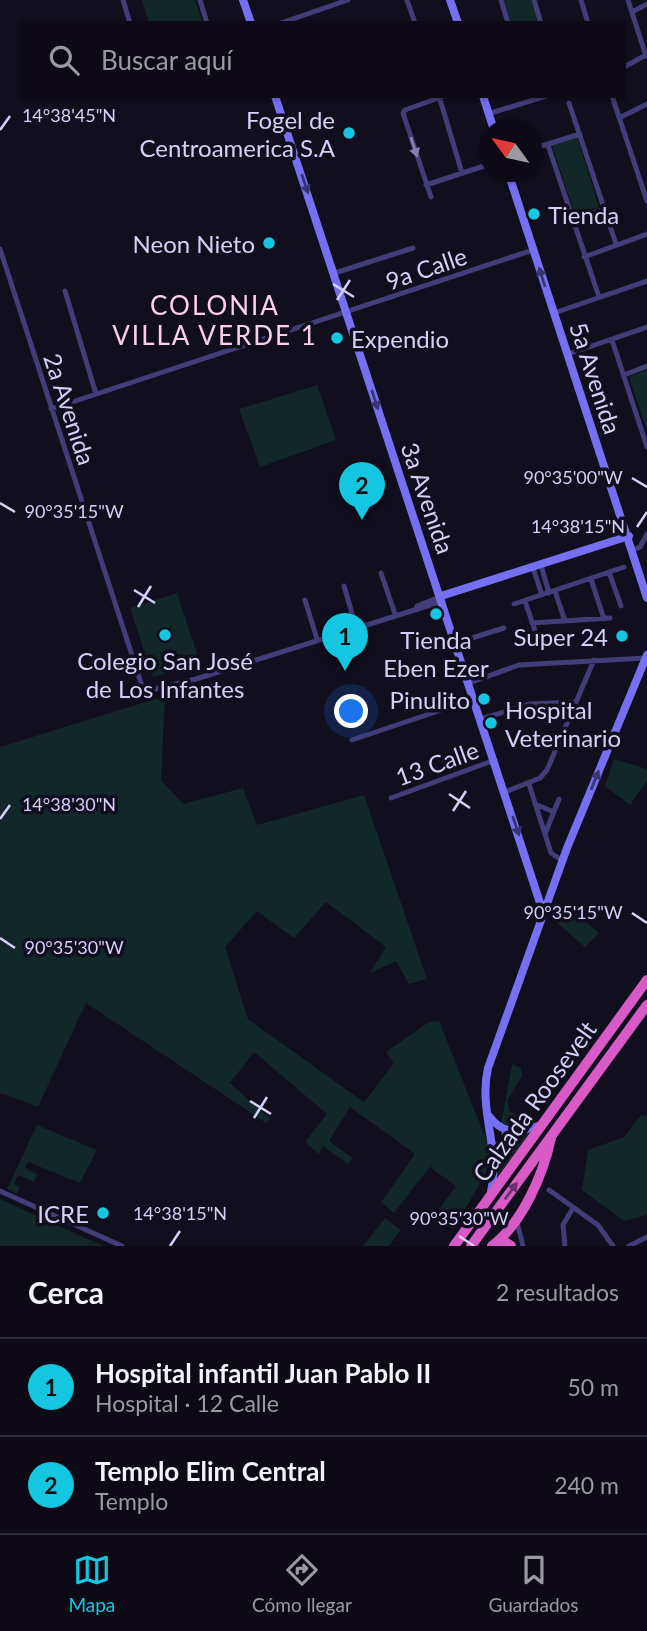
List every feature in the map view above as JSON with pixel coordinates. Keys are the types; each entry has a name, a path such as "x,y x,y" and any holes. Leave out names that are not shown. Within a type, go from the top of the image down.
{"highway":[{"name":"Calzada Roosevelt","path":"454,1246 647,981"},
{"path":"627,1009 639,999 637,1018"},
{"name":"Calzada Roosevelt","path":"471,1246 647,1004"},
{"path":"494,1244 516,1218 540,1174 552,1134"},
{"path":"494,1244 505,1242 511,1246"}],"main road":[{"path":"243,0 250,21"},
{"path":"450,0 456,21"},
{"name":"3a Avenida","path":"276,98 444,598 543,912"},
{"path":"483,98 490,119"},
{"name":"5a Avenida","path":"511,182 629,536 647,598"},
{"path":"444,598 629,536"},
{"path":"490,1198 495,1168 494,1147 484,1087 490,1061 543,912 646,657"},
{"path":"533,880 544,889 554,885"},
{"path":"486,1111 496,1125 506,1131 542,1125"},
{"path":"494,1147 506,1142 506,1131"}],"street":[{"path":"123,0 129,21"},
{"path":"200,0 206,21"},
{"path":"287,21 348,0"},
{"path":"407,0 414,21"},
{"path":"501,0 507,21"},
{"path":"534,0 540,21"},
{"path":"581,0 587,21"},
{"path":"626,66 646,55 628,0"},
{"path":"632,12 647,4"},
{"path":"431,197 403,113 438,98"},
{"path":"441,98 462,173"},
{"path":"488,114 533,98"},
{"path":"613,98 647,201"},
{"path":"569,103 616,244"},
{"path":"620,118 647,104"},
{"path":"542,146 580,134"},
{"path":"548,145 599,297"},
{"path":"426,185 479,167"},
{"path":"572,220 604,209"},
{"path":"584,257 647,234"},
{"name":"2a Avenida","path":"0,248 142,686 154,692 317,639"},
{"path":"335,273 412,248"},
{"name":"9a Calle","path":"51,409 533,250"},
{"path":"554,313 647,281"},
{"path":"65,291 96,394"},
{"path":"568,354 647,327"},
{"path":"612,340 647,447"},
{"path":"624,374 647,366"},
{"path":"633,550 640,547 647,534"},
{"path":"537,566 565,621"},
{"path":"537,566 542,595"},
{"path":"514,604 624,567"},
{"path":"610,572 621,606"},
{"path":"381,573 395,614"},
{"path":"532,623 607,619 591,579"},
{"path":"538,583 546,581"},
{"path":"344,586 356,627"},
{"path":"305,600 317,639 444,598"},
{"path":"525,601 538,640"},
{"path":"456,643 504,628"},
{"path":"469,683 519,665 646,657"},
{"path":"505,792 529,783 547,770 594,660"},
{"path":"352,740 474,699"},
{"path":"481,719 530,705 576,702"},
{"path":"528,748 558,742"},
{"name":"13 Calle","path":"391,798 495,760"},
{"path":"529,783 551,853 563,861"},
{"path":"545,834 559,799"},
{"path":"535,804 554,812"},
{"path":"549,1190 602,1229 613,1246"},
{"path":"0,1191 122,1246"},
{"path":"565,1246 563,1225 573,1208"},
{"path":"516,1218 523,1246"},
{"path":"629,1246 647,1237"}],"green space":[{"path":"142,0 195,0 202,21 148,21"},
{"path":"504,0 532,0 539,21 510,21"},
{"path":"577,137 599,207 575,215 552,145"},
{"path":"647,370 647,431 629,377"},
{"path":"317,385 336,440 260,467 239,409"},
{"name":"Colegio San José de Los Infantes","path":"177,593 200,662 153,677 130,608"},
{"path":"165,696 161,780 183,804 243,788 257,825 364,795 427,979 409,984 396,961 370,973 386,947 326,902 294,938 257,911 225,947 248,1019 364,1102 394,1063 386,1052 429,1022 439,1021 489,1147 486,1174 453,1229 434,1216 456,1186 431,1168 432,1164 394,1213 381,1202 415,1154 350,1107 329,1141 353,1158 348,1164 323,1146 319,1154 305,1142 327,1114 254,1052 230,1083 270,1119 266,1123 86,1003 38,1107 0,1093 0,747"},
{"path":"614,759 647,769 647,781 630,805 605,786"},
{"path":"570,908 599,933 585,947 557,923"},
{"path":"512,1064 521,1068 522,1076 507,1101 510,1111 527,1122 534,1120 522,1127 501,1124"},
{"path":"641,1115 647,1116 647,1215 624,1221 582,1190 588,1150 624,1137"},
{"path":"37,1125 97,1150 80,1183 28,1162 25,1168 37,1174 34,1182 18,1175 14,1184 20,1187 17,1194 7,1189"},
{"path":"534,1128 495,1180 500,1167 498,1150 508,1145 510,1136"},
{"path":"0,1199 103,1246 0,1246"},
{"path":"385,1218 401,1230 389,1246 363,1246"}],"place":[{"name":"Fogel de Centroamerica S.A","path":"349,133"},
{"name":"Tienda","path":"534,214"},
{"name":"Neon Nieto","path":"269,243"},
{"name":"Expendio","path":"337,338"},
{"name":"Templo Elim Central","path":"362,520"},
{"name":"Tienda Eben Ezer","path":"436,614"},
{"name":"Colegio San José de Los Infantes","path":"165,635"},
{"name":"Super 24","path":"622,636"},
{"name":"Hospital infantil Juan Pablo II","path":"345,671"},
{"name":"Pinulito","path":"484,699"},
{"name":"Hospital Veterinario","path":"491,723"},
{"name":"ICRE","path":"103,1213"}],"district":[{"name":"COLONIA VILLA VERDE 1","path":"215,320"}]}
